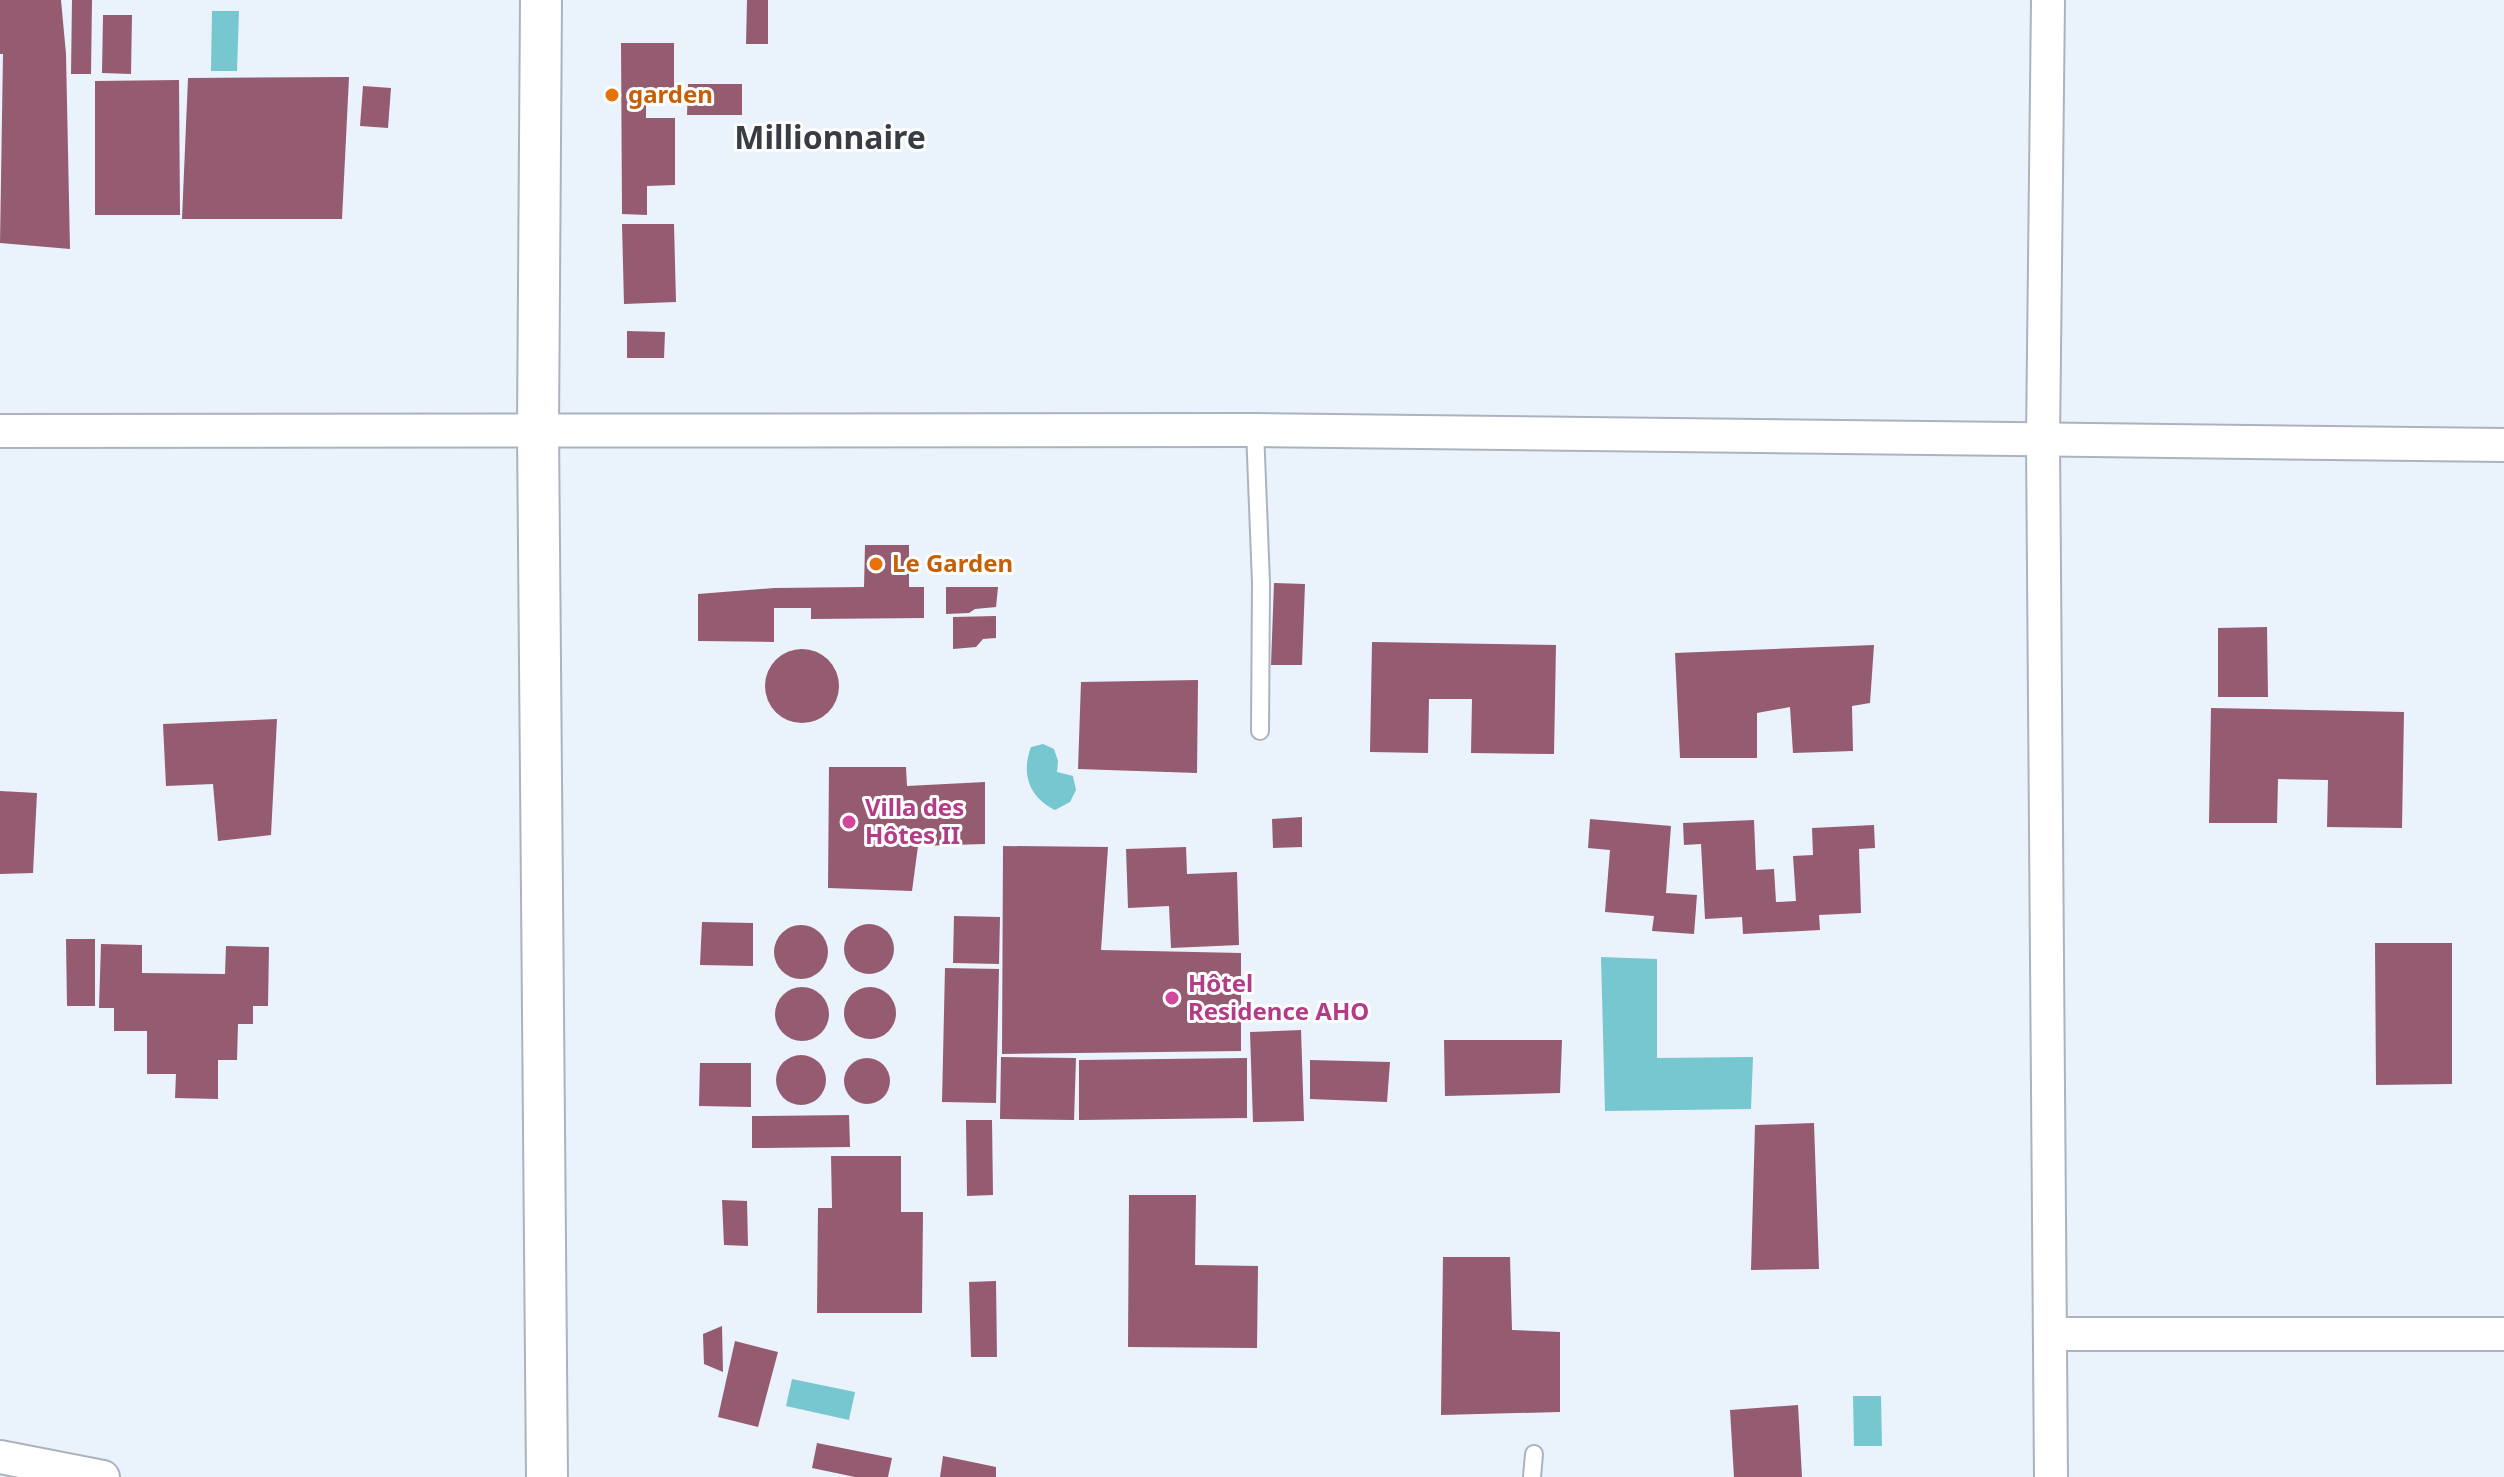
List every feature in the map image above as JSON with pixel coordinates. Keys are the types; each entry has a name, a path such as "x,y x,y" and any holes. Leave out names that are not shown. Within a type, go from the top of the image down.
{"street":[{"path":"541,0 538,429 547,1477"},
{"path":"2048,0 2043,440 2051,1477"},
{"path":"0,431 1255,430 2504,445"},
{"path":"2052,1334 2504,1334"},
{"path":"0,1457 103,1477"}],"lane":[{"path":"1255,430 1261,583 1260,731"},
{"path":"1532,1477 1534,1454"}],"water":[{"path":"212,11 239,11 237,71 211,71"},
{"path":"1043,744 1054,749 1058,761 1057,772 1073,776 1076,790 1070,802 1055,810 1033,791 1027,775 1031,747"},
{"path":"1601,957 1657,959 1657,1058 1753,1057 1751,1109 1605,1111"},
{"path":"792,1379 855,1392 849,1420 786,1406"},
{"path":"1853,1396 1881,1396 1882,1446 1854,1446"}],"building":[{"path":"0,0 61,0 66,54 70,249 0,243 3,54 0,54"},
{"path":"72,0 92,0 91,74 71,74"},
{"path":"747,0 768,0 768,44 746,44"},
{"path":"103,15 132,15 131,74 102,73"},
{"path":"621,43 674,43 674,92 646,93 646,118 675,118 675,185 647,186 647,215 622,214"},
{"path":"349,77 342,219 182,219 188,78"},
{"path":"179,80 180,215 95,215 95,81"},
{"path":"688,84 742,84 742,115 687,115"},
{"path":"363,86 391,88 388,128 360,126"},
{"path":"622,224 674,224 676,302 624,304"},
{"path":"627,331 665,332 664,358 627,358"},
{"path":"865,545 909,545 909,587 924,587 924,618 811,619 811,608 774,608 774,642 698,641 698,594 774,588 864,587"},
{"path":"1274,583 1305,584 1302,665 1271,665"},
{"path":"946,587 998,587 996,607 946,614"},
{"path":"996,616 996,638 983,639 976,647 953,649 953,617"},
{"path":"2267,627 2268,697 2218,697 2218,628"},
{"path":"1372,642 1556,645 1554,754 1471,753 1472,699 1429,699 1428,753 1370,752"},
{"path":"1874,645 1870,703 1852,706 1853,751 1793,753 1790,707 1757,713 1757,758 1680,758 1675,653"},
{"path":"802,649 816,652 828,660 836,672 839,686 836,700 828,712 816,720 802,723 788,720 776,712 768,700 765,686 768,672 776,660 788,652"},
{"path":"1198,680 1197,773 1078,769 1081,682"},
{"path":"2211,708 2404,712 2402,828 2327,827 2328,780 2278,779 2277,823 2209,823"},
{"path":"277,719 271,835 218,841 213,784 166,786 163,724"},
{"path":"829,767 906,767 907,786 985,782 985,844 918,846 912,891 828,888"},
{"path":"0,791 37,793 33,873 0,874"},
{"path":"1302,817 1302,847 1273,848 1272,819"},
{"path":"1590,819 1671,826 1666,893 1697,895 1694,934 1652,931 1654,916 1605,912 1610,850 1588,848"},
{"path":"1754,820 1756,870 1774,869 1776,902 1796,901 1793,856 1813,855 1812,828 1874,825 1875,848 1859,849 1861,913 1819,915 1820,930 1743,934 1742,917 1705,919 1701,844 1684,845 1683,823"},
{"path":"1003,846 1108,847 1101,950 1241,953 1241,1051 1002,1054"},
{"path":"1186,847 1187,874 1237,872 1239,945 1171,948 1169,906 1128,908 1126,849"},
{"path":"954,916 1000,917 999,964 953,963"},
{"path":"702,922 753,923 753,966 700,965"},
{"path":"869,924 887,931 894,949 887,967 869,974 851,967 844,949 851,931"},
{"path":"801,925 820,933 828,952 820,971 801,979 782,971 774,952 782,933"},
{"path":"66,939 95,939 95,1006 67,1006"},
{"path":"2375,943 2452,943 2452,1084 2376,1085"},
{"path":"101,944 142,945 142,973 225,974 226,946 269,947 268,1006 253,1006 253,1024 238,1024 237,1060 218,1060 218,1099 175,1098 176,1074 147,1074 147,1031 114,1031 114,1008 99,1008"},
{"path":"945,968 999,969 996,1103 942,1102"},
{"path":"802,987 821,995 829,1014 821,1033 802,1041 783,1033 775,1014 783,995"},
{"path":"870,987 888,995 896,1013 888,1031 870,1039 852,1031 844,1013 852,995"},
{"path":"1301,1030 1304,1121 1253,1122 1250,1032"},
{"path":"1444,1040 1562,1040 1560,1093 1445,1096"},
{"path":"801,1055 818,1063 826,1080 818,1097 801,1105 784,1097 776,1080 784,1063"},
{"path":"1001,1057 1076,1058 1074,1120 1000,1119"},
{"path":"867,1058 883,1065 890,1081 883,1097 867,1104 851,1097 844,1081 851,1065"},
{"path":"1247,1058 1247,1118 1079,1120 1079,1060"},
{"path":"1310,1060 1390,1062 1387,1102 1310,1099"},
{"path":"700,1063 751,1063 751,1107 699,1106"},
{"path":"849,1115 850,1147 752,1148 752,1116"},
{"path":"966,1120 992,1120 993,1195 967,1196"},
{"path":"1814,1123 1819,1269 1751,1270 1755,1125"},
{"path":"831,1156 901,1156 901,1212 923,1212 922,1313 817,1313 818,1208 832,1208"},
{"path":"1129,1195 1196,1195 1195,1265 1258,1266 1257,1348 1128,1347"},
{"path":"722,1200 747,1201 748,1246 724,1245"},
{"path":"1443,1257 1510,1257 1512,1330 1560,1332 1560,1412 1441,1415"},
{"path":"996,1281 997,1357 971,1357 969,1282"},
{"path":"722,1326 723,1372 704,1364 703,1334"},
{"path":"735,1341 778,1352 758,1427 718,1417"},
{"path":"1798,1405 1802,1477 1734,1477 1730,1410"},
{"path":"817,1443 892,1458 888,1477 855,1477 812,1468"},
{"path":"943,1456 996,1467 996,1477 940,1477"}],"place":[{"name":"garden","path":"612,95"},
{"name":"Le Garden","path":"876,564"},
{"name":"Villa des Hôtes II","path":"849,822"},
{"name":"Hôtel Residence AHO","path":"1172,998"}],"district":[{"name":"Millionnaire","path":"830,138"}]}
